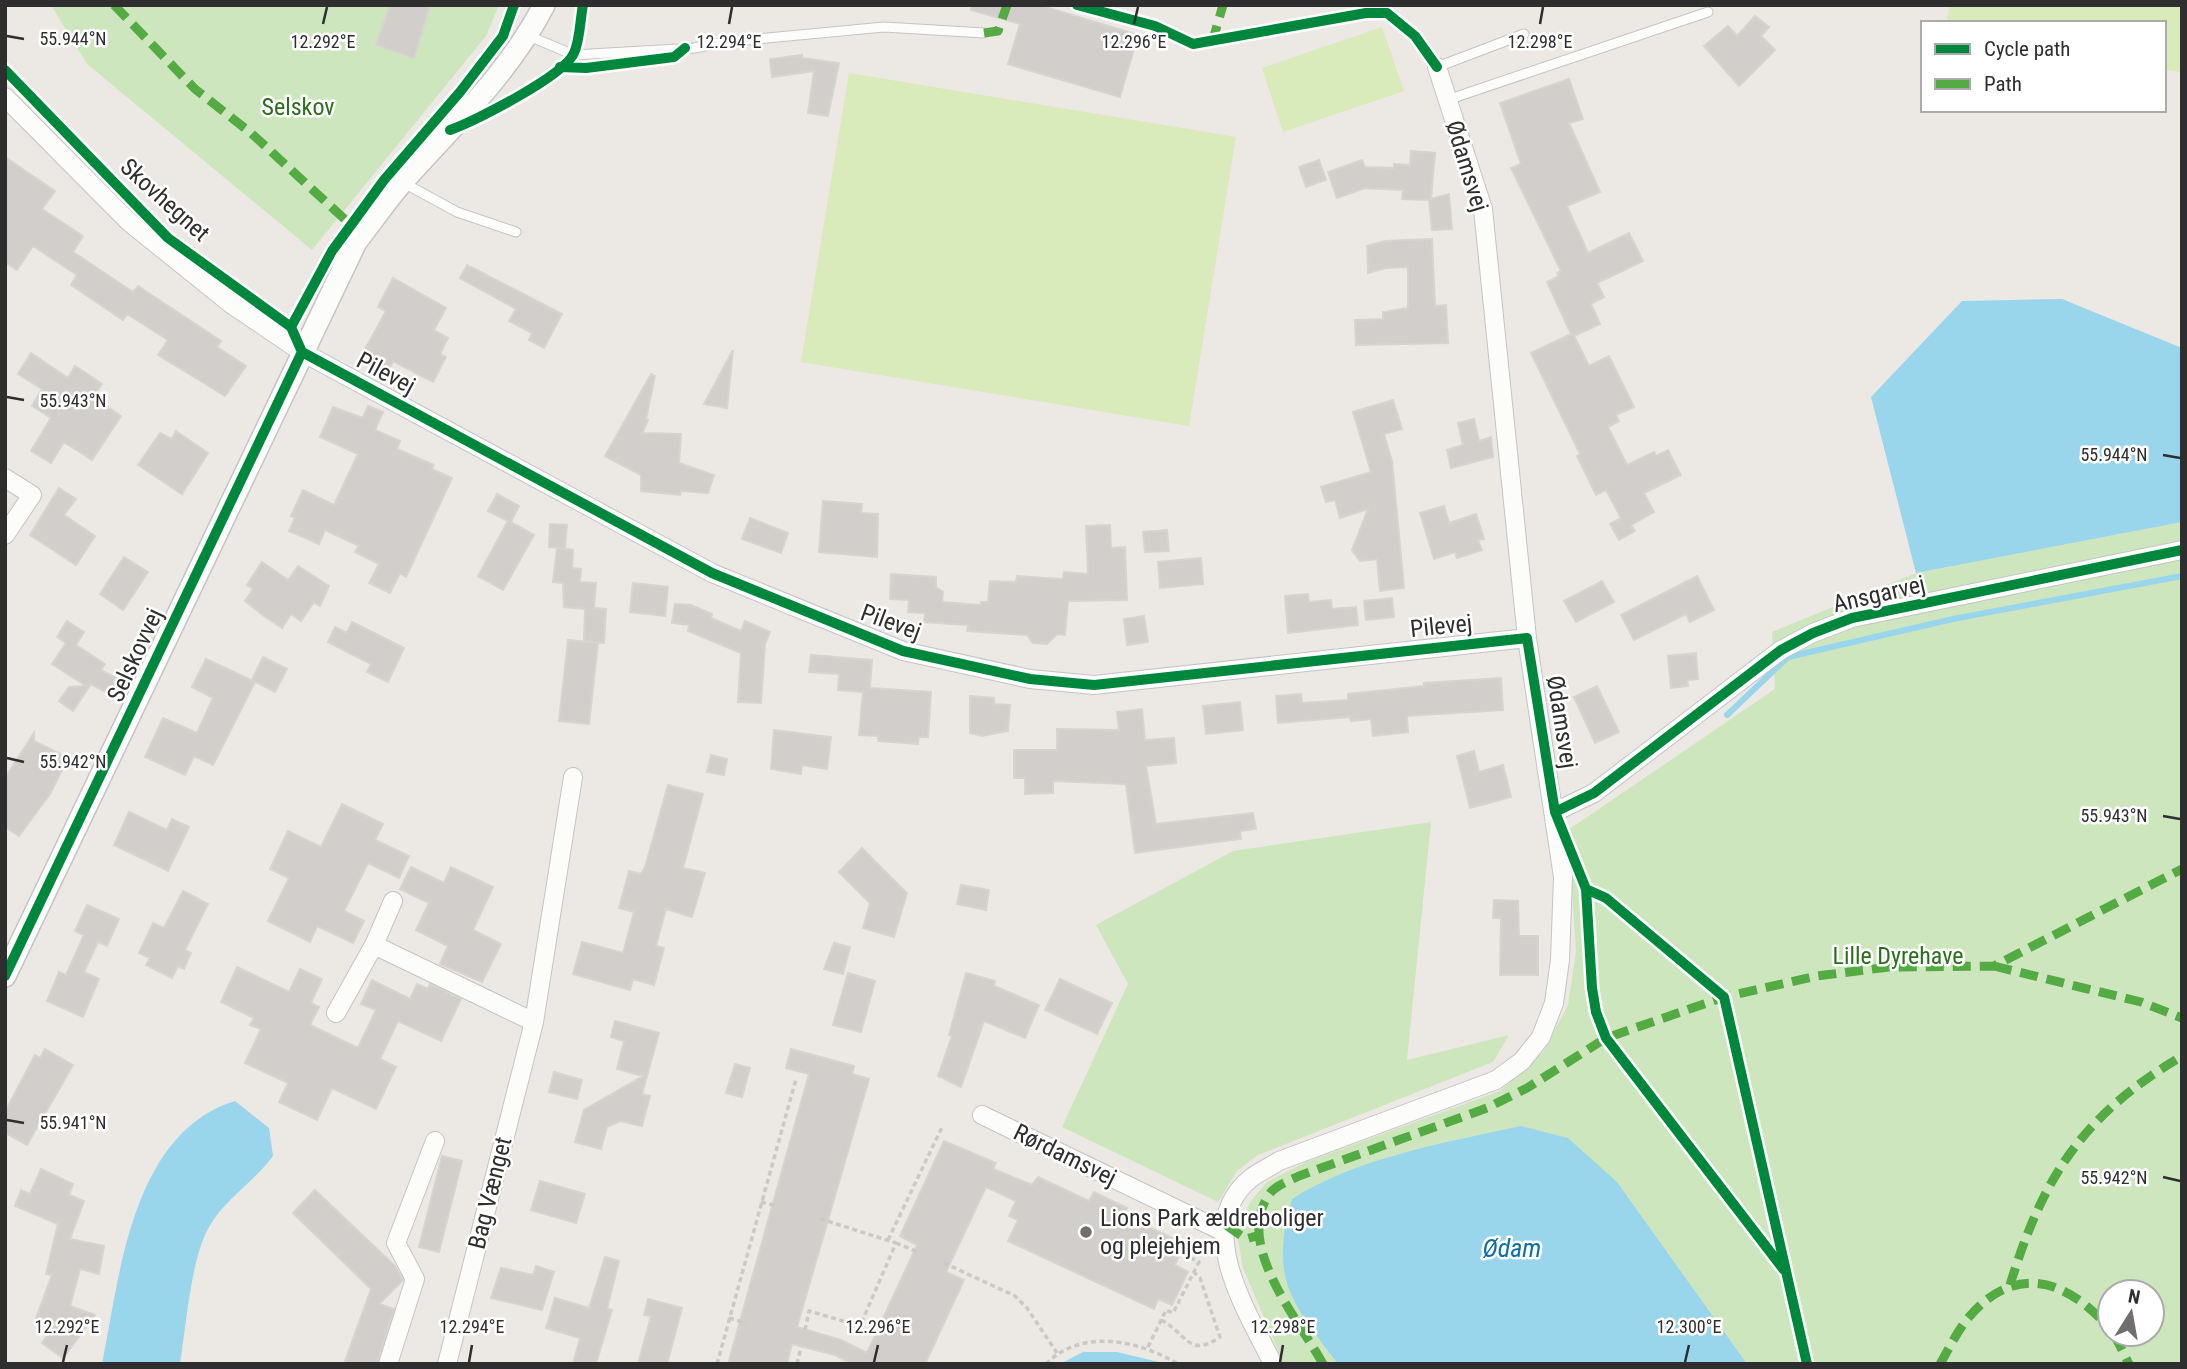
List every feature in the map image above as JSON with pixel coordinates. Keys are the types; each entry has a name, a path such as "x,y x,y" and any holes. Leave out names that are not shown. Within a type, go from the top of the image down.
{"street":[{"name":"Selskovvej","path":"5,976 356,243 403,182 502,71 529,36 544,5"},
{"name":"Ødamsvej","path":"1273,1364 1231,1278 1224,1231 1233,1200 1250,1179 1279,1161 1496,1080 1521,1061 1541,1037 1554,1003 1560,960 1563,877 1527,638 1483,209 1437,67"},
{"name":"Skovhegnet","path":"7,104 129,222 230,304 302,352"},
{"name":"Pilevej","path":"302,352 712,573 903,651 1030,679 1094,685 1527,638"},
{"path":"5,478 32,495 5,536"},
{"name":"Ansgarvej","path":"1555,812 1594,793 1782,650 1813,633 1852,618 2182,550"},
{"name":"Bag Vænget","path":"447,1364 534,1022 573,777"},
{"path":"336,1013 374,945 393,901"},
{"path":"374,945 534,1022"},
{"name":"Rørdamsvej","path":"982,1115 1224,1231"},
{"path":"388,1364 415,1279 396,1242 435,1141"}],"lane":[{"name":"Ødamsvej","path":"1447,100 1708,12"},
{"path":"529,36 574,55 694,48 726,42 884,27 984,33"},
{"path":"1437,67 1524,34"},
{"path":"403,182 457,212 516,232"}],"path":[{"path":"717,1364 796,1079"},
{"path":"888,1240 943,1125"},
{"path":"761,1202 778,1206"},
{"path":"818,1218 896,1242 918,1252"},
{"path":"1147,1348 1166,1310 1173,1313 1199,1262 1191,1258 1205,1223"},
{"path":"805,1330 809,1311 860,1326 896,1242"},
{"path":"944,1263 1015,1296 1027,1308 1057,1353"},
{"path":"1161,1320 1195,1346 1206,1346 1220,1337 1200,1278 1194,1272"},
{"path":"729,1318 746,1323"},
{"path":"1046,1364 1057,1353 1086,1343 1108,1342 1147,1348 1178,1364"},
{"path":"797,1364 801,1347"}],"green space":[{"name":"Selskov","path":"51,5 499,5 486,36 312,250 87,64"},
{"path":"1949,5 2182,5 2182,72 2166,70 2166,21 1947,21"},
{"path":"1382,27 1404,91 1283,132 1262,68"},
{"path":"849,73 1236,137 1189,426 801,362"},
{"name":"Lille Dyrehave","path":"2182,522 2182,1364 1284,1364 1243,1268 1237,1233 1250,1202 1267,1182 1308,1161 1500,1091 1544,1051 1568,1005 1576,951 1568,830 1775,689 1772,632 1916,573"},
{"path":"1431,822 1407,1060 1509,1035 1493,1062 1258,1155 1237,1171 1218,1202 1062,1127 1128,984 1096,925 1233,851"}],"water":[{"path":"2062,299 2182,348 2182,522 1916,573 1871,397 1962,301"},
{"path":"235,1101 269,1128 273,1156 223,1208 203,1240 193,1274 180,1364 102,1364 125,1250 152,1175 173,1143 200,1118"},
{"name":"Ødam","path":"1521,1126 1568,1138 1617,1182 1747,1364 1338,1364 1308,1323 1289,1288 1284,1270 1283,1250 1292,1199 1317,1185 1373,1162 1433,1145"},
{"path":"1083,1352 1117,1352 1167,1364 1060,1364"}],"building":[{"path":"390,5 430,5 414,58 376,45"},
{"path":"971,5 1039,5 1138,35 1120,97 1008,64 1020,24 971,10"},
{"path":"1755,16 1769,27 1761,36 1775,50 1739,86 1704,46 1728,26 1737,36"},
{"path":"802,55 802,58 839,63 828,116 808,113 814,71 772,77 770,59"},
{"path":"1569,79 1583,119 1569,123 1600,192 1567,206 1588,253 1629,233 1643,261 1597,283 1604,297 1591,304 1600,324 1574,336 1589,366 1609,356 1634,407 1616,415 1619,421 1608,427 1627,465 1654,452 1656,456 1668,450 1681,475 1644,493 1654,512 1631,525 1635,531 1619,540 1610,524 1621,518 1606,490 1596,495 1577,456 1580,454 1531,353 1571,334 1547,282 1559,276 1557,273 1561,271 1511,168 1521,164 1500,103"},
{"path":"1411,151 1435,153 1431,199 1449,194 1452,229 1432,230 1429,200 1402,199 1403,190 1365,188 1337,198 1328,172 1362,160 1365,167 1394,168 1394,164 1410,165"},
{"path":"5,157 55,191 42,209 83,236 73,252 133,292 138,286 221,341 217,347 246,366 225,396 158,355 168,340 127,314 123,320 71,285 77,275 33,246 17,270 5,262"},
{"path":"1319,160 1326,180 1306,187 1299,167"},
{"path":"1432,239 1435,306 1446,305 1448,343 1356,345 1355,320 1383,319 1383,312 1408,308 1408,267 1386,268 1368,273 1367,246 1385,241"},
{"path":"467,265 562,314 544,348 529,340 532,333 509,321 516,309 460,278"},
{"path":"393,278 446,308 434,330 448,338 440,354 446,357 433,382 393,361 389,369 362,355 386,311 378,307"},
{"path":"733,350 727,408 704,404"},
{"path":"31,353 68,378 75,366 102,384 93,397 121,416 92,460 64,442 51,463 31,451 51,418 32,406 42,389 18,374"},
{"path":"651,374 655,376 646,419 648,420 642,433 681,434 679,463 714,475 708,493 681,491 680,495 641,491 641,475 605,456"},
{"path":"1393,400 1402,429 1384,434 1392,461 1404,588 1380,591 1377,559 1360,561 1352,550 1368,509 1340,518 1335,500 1326,502 1321,487 1371,472 1353,412"},
{"path":"368,406 383,412 375,430 400,441 397,449 434,465 432,469 452,478 406,577 400,573 390,593 369,583 379,564 355,552 359,546 325,530 319,544 289,531 295,518 291,516 303,490 334,505 358,454 320,437 333,407 363,418"},
{"path":"1474,419 1479,441 1491,437 1493,457 1451,468 1447,450 1463,445 1458,423"},
{"path":"176,431 208,453 182,494 138,465 160,433 172,439"},
{"path":"59,488 76,499 64,515 95,536 76,565 30,535"},
{"path":"497,494 519,506 511,522 534,535 503,590 478,576 508,521 488,511"},
{"path":"823,501 862,504 861,513 878,514 877,557 819,552"},
{"path":"1444,506 1449,523 1476,514 1484,539 1478,540 1482,550 1457,558 1455,552 1434,559 1420,513"},
{"path":"750,518 788,533 781,553 742,539"},
{"path":"550,524 567,525 565,548 549,547"},
{"path":"1110,525 1111,548 1125,547 1127,600 1068,601 1065,635 1057,634 1047,644 1033,643 1027,635 967,631 968,625 924,622 925,613 908,612 909,600 890,599 891,574 936,577 936,587 943,592 942,602 981,605 981,602 988,602 990,581 1016,582 1017,576 1063,579 1064,572 1088,574 1086,526"},
{"path":"1167,530 1169,551 1145,552 1143,532"},
{"path":"557,548 573,550 572,568 581,569 580,582 596,583 594,608 606,609 604,643 584,641 585,609 564,607 563,583 553,582"},
{"path":"124,557 148,572 123,610 100,594"},
{"path":"1201,558 1203,584 1160,588 1158,562"},
{"path":"262,562 288,580 298,566 329,586 320,606 314,602 301,621 291,614 282,628 264,616 245,601 253,589 247,585"},
{"path":"1697,576 1714,610 1690,622 1686,614 1634,640 1621,615"},
{"path":"1602,581 1614,602 1576,622 1564,601"},
{"path":"633,583 668,587 665,616 630,612"},
{"path":"1308,594 1309,602 1331,600 1332,609 1356,607 1358,625 1288,633 1285,596"},
{"path":"1392,598 1394,617 1366,620 1364,601"},
{"path":"675,604 691,605 712,614 711,618 741,631 745,621 770,632 765,644 761,703 738,702 741,653 688,631 689,625 672,623"},
{"path":"1144,616 1148,642 1127,645 1124,619"},
{"path":"67,621 84,632 76,645 105,664 101,670 121,681 113,696 91,684 73,711 59,701 69,687 86,686 52,664 66,643 57,637"},
{"path":"352,622 404,648 388,682 367,672 371,664 328,642 335,627 347,633"},
{"path":"568,640 598,643 589,724 559,721"},
{"path":"1696,653 1698,679 1687,680 1688,686 1671,688 1668,656"},
{"path":"811,655 872,660 870,688 931,692 928,737 919,737 918,744 878,741 878,736 859,735 863,692 838,690 839,674 809,672"},
{"path":"263,657 287,669 275,692 252,680"},
{"path":"206,659 255,682 213,765 194,756 185,775 145,757 163,718 197,733 213,698 192,687"},
{"path":"1501,678 1503,710 1407,716 1408,732 1373,736 1371,719 1351,721 1350,717 1278,723 1276,696 1301,694 1302,703 1348,700 1348,694 1424,686 1424,683"},
{"path":"1597,686 1619,732 1595,743 1574,697"},
{"path":"970,696 994,698 994,704 1010,705 1008,731 982,736 970,733"},
{"path":"1240,702 1243,730 1206,734 1203,706"},
{"path":"1142,709 1145,740 1174,738 1176,763 1146,766 1156,824 1253,813 1256,829 1240,831 1241,839 1135,853 1126,784 1053,781 1053,793 1025,794 1025,778 1014,778 1014,750 1057,750 1057,729 1119,730 1117,712"},
{"path":"774,730 831,737 827,769 802,765 801,774 771,769"},
{"path":"34,733 34,741 68,758 50,794 19,836 5,827 5,778"},
{"path":"1474,751 1479,772 1503,765 1511,797 1470,808 1457,756"},
{"path":"711,755 727,759 724,775 707,772"},
{"path":"668,785 703,794 683,868 705,873 692,917 666,909 656,946 664,948 654,985 633,979 630,990 573,974 582,942 623,953 634,912 619,908 629,871 641,874 645,867"},
{"path":"342,804 383,824 375,840 409,856 399,878 368,863 344,911 364,921 353,943 317,926 310,942 268,921 289,878 270,869 288,831 321,847"},
{"path":"129,812 167,830 172,819 189,827 168,871 114,845"},
{"path":"862,848 907,893 894,937 863,928 870,903 839,872"},
{"path":"411,867 444,883 451,867 493,887 473,930 501,944 482,982 440,964 448,946 416,930 429,903 400,889"},
{"path":"961,885 989,890 986,910 957,904"},
{"path":"183,891 208,904 185,950 191,953 184,969 178,966 172,978 146,965 150,958 139,953 153,923 164,928"},
{"path":"1494,900 1518,901 1519,936 1538,936 1538,975 1500,975 1501,918 1493,918"},
{"path":"87,905 119,919 107,946 98,942 84,972 99,979 83,1017 47,1001 59,972 66,975 84,935 75,931"},
{"path":"834,943 850,947 843,974 824,969"},
{"path":"237,967 289,992 300,969 322,979 311,1003 319,1007 310,1025 358,1048 376,1010 361,1004 372,980 410,999 417,984 428,989 430,984 461,999 441,1041 398,1021 380,1059 396,1067 376,1109 332,1088 317,1120 279,1102 288,1083 245,1063 261,1029 250,1025 254,1018 221,1002"},
{"path":"848,973 875,981 861,1032 833,1025"},
{"path":"966,973 995,981 994,986 1039,1005 1025,1038 984,1021 961,1087 938,1076 952,1036 949,1035"},
{"path":"1060,979 1112,1003 1097,1034 1045,1010"},
{"path":"615,1021 659,1033 642,1094 650,1096 642,1126 620,1121 607,1127 601,1149 575,1142 584,1110 643,1076 617,1069 624,1041 611,1037"},
{"path":"45,1049 73,1065 27,1145 5,1133 5,1112 35,1055 40,1058"},
{"name":"Lions Park ældreboliger og plejehjem","path":"791,1049 854,1066 852,1074 869,1079 797,1327 841,1340 867,1353 917,1245 900,1236 944,1141 996,1163 993,1169 1032,1185 1038,1177 1089,1201 1094,1192 1127,1208 1123,1215 1185,1244 1175,1265 1188,1272 1172,1305 1158,1299 1154,1309 1008,1241 1018,1220 1009,1216 1016,1201 986,1187 946,1272 964,1280 925,1364 852,1364 835,1355 792,1344 787,1364 728,1364 809,1074 786,1068"},
{"path":"735,1064 750,1068 742,1097 726,1093"},
{"path":"554,1072 582,1080 577,1099 549,1092"},
{"path":"442,1156 462,1161 439,1252 419,1247"},
{"path":"41,1169 73,1184 69,1195 84,1201 70,1239 104,1246 99,1274 80,1269 70,1306 95,1315 63,1358 42,1343 55,1325 36,1318 52,1275 46,1274 58,1224 15,1206 21,1190 30,1194"},
{"path":"540,1181 585,1194 576,1223 531,1210"},
{"path":"315,1190 395,1266 403,1280 379,1304 394,1309 377,1364 344,1364 371,1289 293,1213"},
{"path":"605,1257 619,1261 607,1309 612,1310 596,1364 573,1364 580,1338 546,1328 555,1298 589,1308"},
{"path":"536,1266 554,1272 542,1310 491,1298 501,1268 533,1275"},
{"path":"648,1299 682,1308 667,1364 638,1364 651,1316 644,1315"}],"waterway":[{"path":"1727,715 1788,657 1953,619 2182,576"}],"marked path":[{"path":"114,5 195,89 251,133 351,225"},
{"path":"984,33 998,31 1007,5"},
{"path":"1212,43 1223,5"},
{"path":"1323,1364 1273,1281 1264,1257 1259,1234 1261,1212 1271,1192 1280,1185 1487,1108 1527,1088 1606,1038 1724,997 1817,976 1889,967 1994,966 2182,869"},
{"path":"1994,966 2141,1002 2182,1018"},
{"path":"2010,1285 2037,1212 2071,1152 2118,1101 2182,1056"},
{"path":"1226,1225 1246,1239 1260,1235"},
{"path":"1940,1364 1969,1317 1987,1300 2005,1289 2023,1284 2041,1284 2059,1289 2096,1314"},
{"path":"2121,1348 2129,1364"}],"cycle path":[{"path":"291,327 332,251 384,180 460,92 503,36 514,5"},
{"path":"450,130 518,97 567,63 576,48 583,5"},
{"path":"1077,5 1155,26 1193,44 1366,13 1387,13 1415,36 1437,67"},
{"path":"560,67 586,68 674,57 685,48"},
{"path":"5,70 168,238 291,327 302,352"},
{"path":"302,352 712,573 903,651 1030,679 1094,685 1527,638 1555,812 1586,889 1592,988 1596,1012 1606,1038 1784,1270"},
{"path":"5,976 302,352"},
{"path":"1555,812 1594,793 1781,650 1813,633 1852,618 2182,550"},
{"path":"1586,889 1606,898 1724,997 1807,1364"}],"place":[{"name":"Lions Park ældreboliger og plejehjem","path":"1086,1232"}]}
